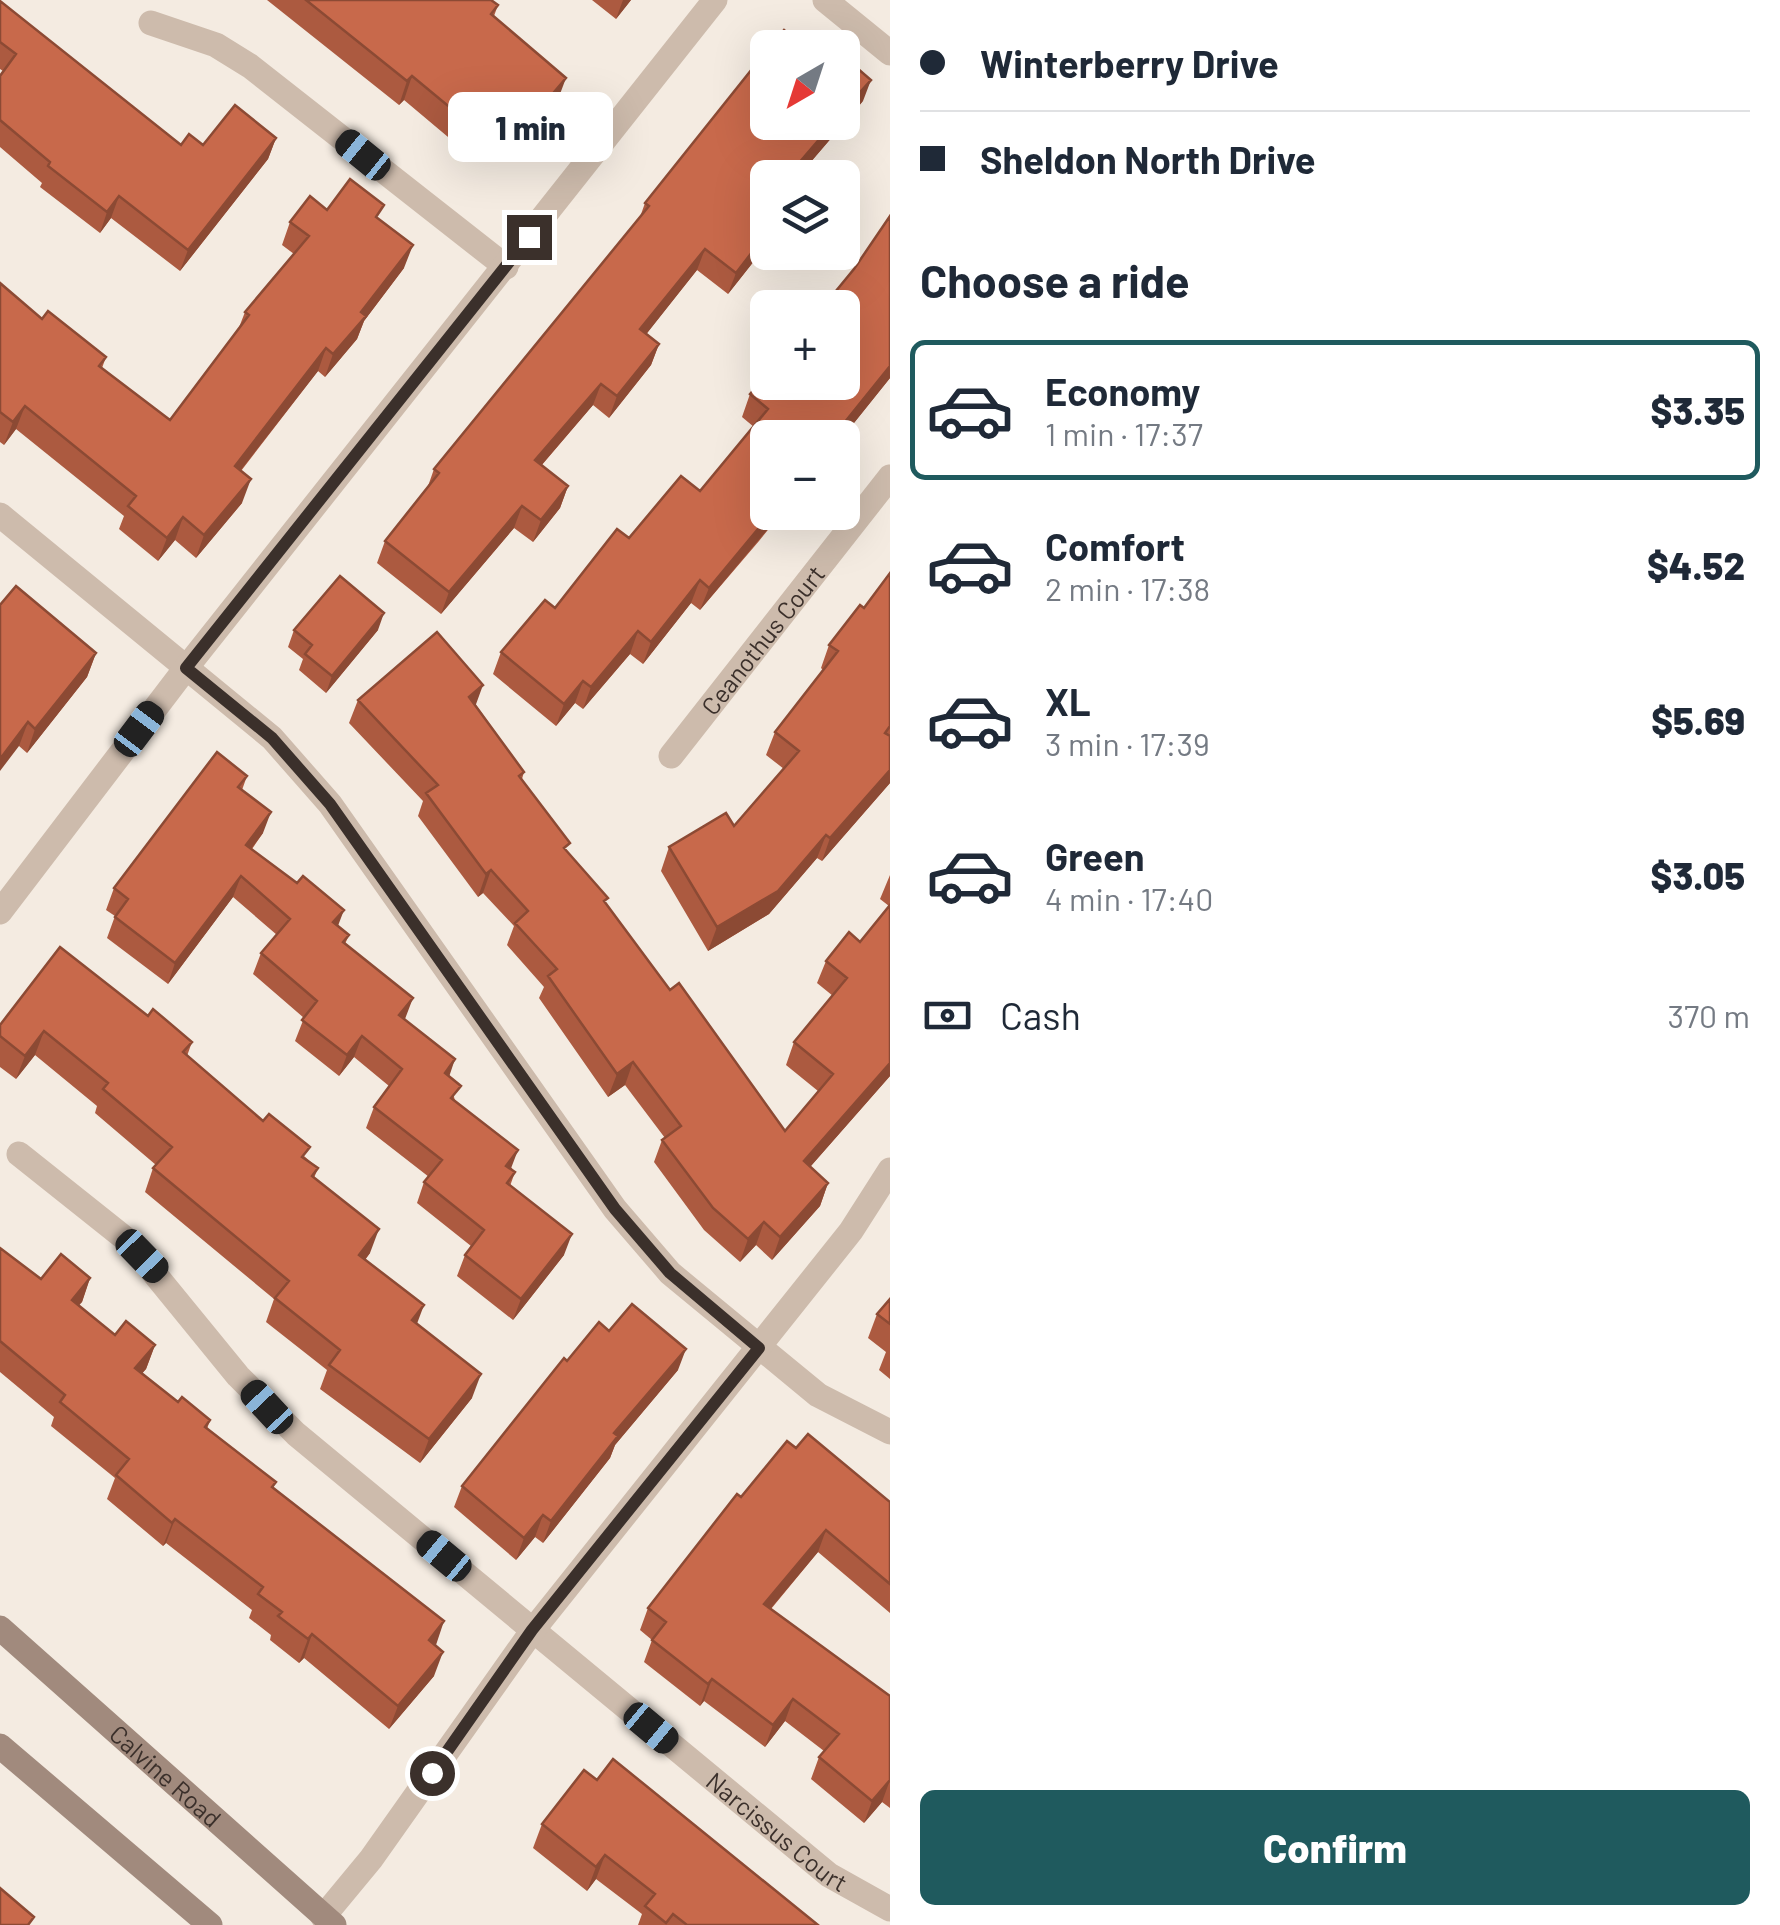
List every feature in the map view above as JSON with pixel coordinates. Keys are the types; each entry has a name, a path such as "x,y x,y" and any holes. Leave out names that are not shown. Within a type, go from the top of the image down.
{"main road":[{"name":"Calvine Road","path":"0,1628 328,1921"},
{"path":"0,1746 210,1925"}],"street":[{"path":"0,912 186,668 715,0"},
{"path":"825,0 890,53"},
{"path":"151,24 216,45 250,66 506,267"},
{"name":"Ceanothus Court","path":"671,756 890,478"},
{"path":"0,515 272,738 330,804 615,1209 670,1273 818,1395 890,1432"},
{"name":"Narcissus Court","path":"19,1154 127,1240 267,1407 829,1874 890,1909"},
{"path":"328,1921 532,1630 851,1231 890,1170"}],"building":[{"path":"306,0 491,0 498,5 491,14 566,78 520,132 499,114 482,134 412,76 407,81"},
{"path":"0,1 181,145 189,134 203,145 235,105 276,138 188,250 119,196 107,212 48,166 50,162 0,120 0,76 16,54 0,42"},
{"path":"860,71 871,80 860,92"},
{"path":"750,72 750,140 819,140 801,160 750,160 750,255 736,273 705,249 640,329 659,344 617,396 601,384 535,460 568,486 541,520 522,506 449,592 385,541 439,473 434,469 649,206 645,203"},
{"path":"350,179 384,205 376,217 413,245 361,312 366,316 333,354 326,348 235,466 251,479 204,535 183,517 167,538 128,506 136,496 25,406 13,422 0,412 0,283 42,319 48,311 106,357 99,366 170,420 249,315 245,312 309,236 290,222 310,196 327,210"},
{"path":"890,216 890,366 846,420 759,420 768,409 757,400 860,400 860,290 837,290 853,270 860,270 860,260"},
{"path":"750,431 750,530 757,530 709,588 700,580 651,642 638,631 591,687 583,681 564,704 501,652 545,600 555,608 617,529 629,538 681,476 700,491"},
{"path":"890,573 890,726 885,733 890,736 890,770 778,891 717,927 669,847 726,813 734,826 799,751 775,732 838,651 829,645"},
{"path":"340,576 384,613 332,676 305,654 312,645 294,630"},
{"path":"16,586 96,653 35,729 28,722 0,759 0,605"},
{"path":"437,632 483,685 469,697 524,772 519,776 570,843 564,848 608,898 604,901 670,990 679,983 785,1131 833,1074 794,1042 847,978 826,961 849,932 860,942 890,905 890,1063 804,1161 828,1183 780,1237 764,1222 748,1239 713,1208 662,1140 681,1126 633,1062 617,1074 548,976 557,969 515,923 528,911 491,870 486,874 426,793 438,785 358,700"},
{"path":"217,752 247,776 238,787 271,812 246,845 297,883 303,876 344,910 333,922 349,935 343,942 413,998 399,1015 455,1059 445,1073 461,1086 451,1098 518,1150 506,1166 515,1172 507,1183 572,1234 521,1299 465,1255 484,1230 424,1182 442,1160 374,1107 402,1069 362,1036 347,1055 302,1020 317,1001 261,953 290,919 241,876 175,963 115,917 128,899 114,888"},
{"path":"60,947 148,1016 153,1009 192,1042 183,1052 263,1121 269,1114 310,1147 302,1157 318,1168 312,1176 379,1229 359,1255 424,1305 412,1320 481,1374 429,1439 329,1365 340,1350 275,1298 289,1281 153,1168 172,1147 103,1089 108,1083 44,1031 25,1056 0,1036 0,1025"},
{"path":"0,1248 41,1279 61,1254 90,1278 72,1300 115,1335 126,1321 155,1345 135,1368 178,1402 182,1397 210,1420 205,1427 276,1482 272,1487 444,1621 429,1640 443,1652 398,1706 312,1634 308,1639 278,1616 282,1612 258,1594 263,1587 175,1519 172,1523 116,1475 129,1459 60,1402 65,1395 0,1341"},
{"path":"890,1299 890,1324 877,1314"},
{"path":"632,1304 686,1349 614,1433 618,1436 551,1521 543,1515 524,1538 462,1486 564,1358 567,1361 599,1322 609,1331"},
{"path":"808,1434 890,1502 890,1584 826,1530 764,1604 890,1696 890,1780 872,1801 819,1757 839,1734 793,1699 773,1725 712,1679 708,1684 652,1640 666,1622 648,1608 737,1494 741,1497 787,1441 796,1448"},
{"path":"613,1759 818,1925 687,1925 673,1914 666,1923 645,1906 655,1894 605,1855 596,1867 542,1824 584,1770 597,1780"},
{"path":"0,1888 34,1917 28,1925 0,1925"}],"route":[{"path":"432,1773 532,1630 759,1348 670,1273 615,1209 330,804 272,738 186,668 529,237"}]}
